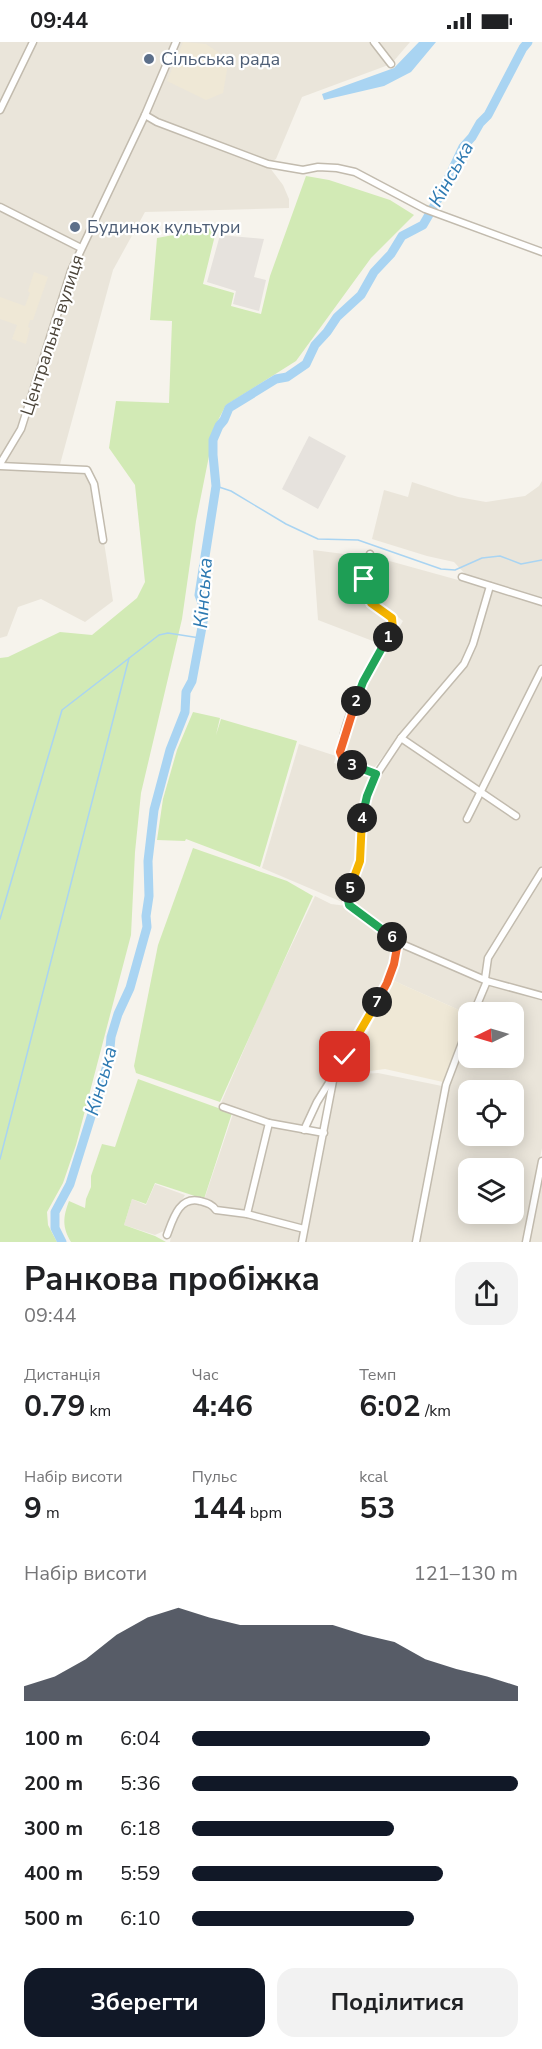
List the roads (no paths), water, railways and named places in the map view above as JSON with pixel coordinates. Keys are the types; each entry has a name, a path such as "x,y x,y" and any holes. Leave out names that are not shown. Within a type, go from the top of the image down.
{"street":[{"path":"0,110 33,42"},
{"name":"Центральна вулиця","path":"0,464 21,429 71,271 145,115 176,42"},
{"path":"374,42 391,64"},
{"path":"145,115 156,122 268,164 303,170 318,167 355,172 448,219 542,252"},
{"path":"0,207 81,248"},
{"path":"0,464 87,470 94,484 103,540"},
{"path":"370,554 364,579 366,589 371,603 392,618 393,629 363,682 349,718 340,752 344,762 376,774"},
{"path":"462,577 542,602"},
{"path":"490,586 473,644 464,664 401,738 376,774 363,810 360,861 347,895 347,901 351,908 398,942 486,980 542,996"},
{"path":"467,819 542,669"},
{"path":"401,738 516,816"},
{"path":"478,1002 486,980 488,958 542,871"},
{"path":"304,1130 317,1102 387,983 394,964 398,942"},
{"path":"416,1242 446,1084 458,1053"},
{"path":"302,1242 334,1076"},
{"path":"223,1107 269,1123 324,1133"},
{"path":"247,1214 269,1123"},
{"path":"526,1242 542,1161"},
{"path":"167,1235 172,1219 188,1200 207,1203 216,1210 247,1214 304,1229"}],"water":[{"path":"419,42 436,42 411,72 384,86 324,100 322,94 394,68"}],"waterway":[{"name":"Кінська","path":"62,1242 55,1228 55,1212 70,1184 109,1059 111,1037 130,988 147,927 148,861 154,810 170,750 185,712 186,692 192,681 205,611 199,595 216,486 213,440 229,408 276,379 287,377 306,364 315,345 337,317 361,295 374,272 391,254 402,236 423,225 441,194 463,147 488,115 528,42"},
{"path":"216,486 231,491 286,524 318,539 358,540 441,569 455,570 482,558 500,556 521,564 542,560"},
{"path":"0,919 62,710 159,635 168,633 200,638"},
{"path":"0,1159 129,658"}],"place":[{"name":"Сільська рада","path":"149,59"},
{"name":"Будинок культури","path":"75,227"}]}
